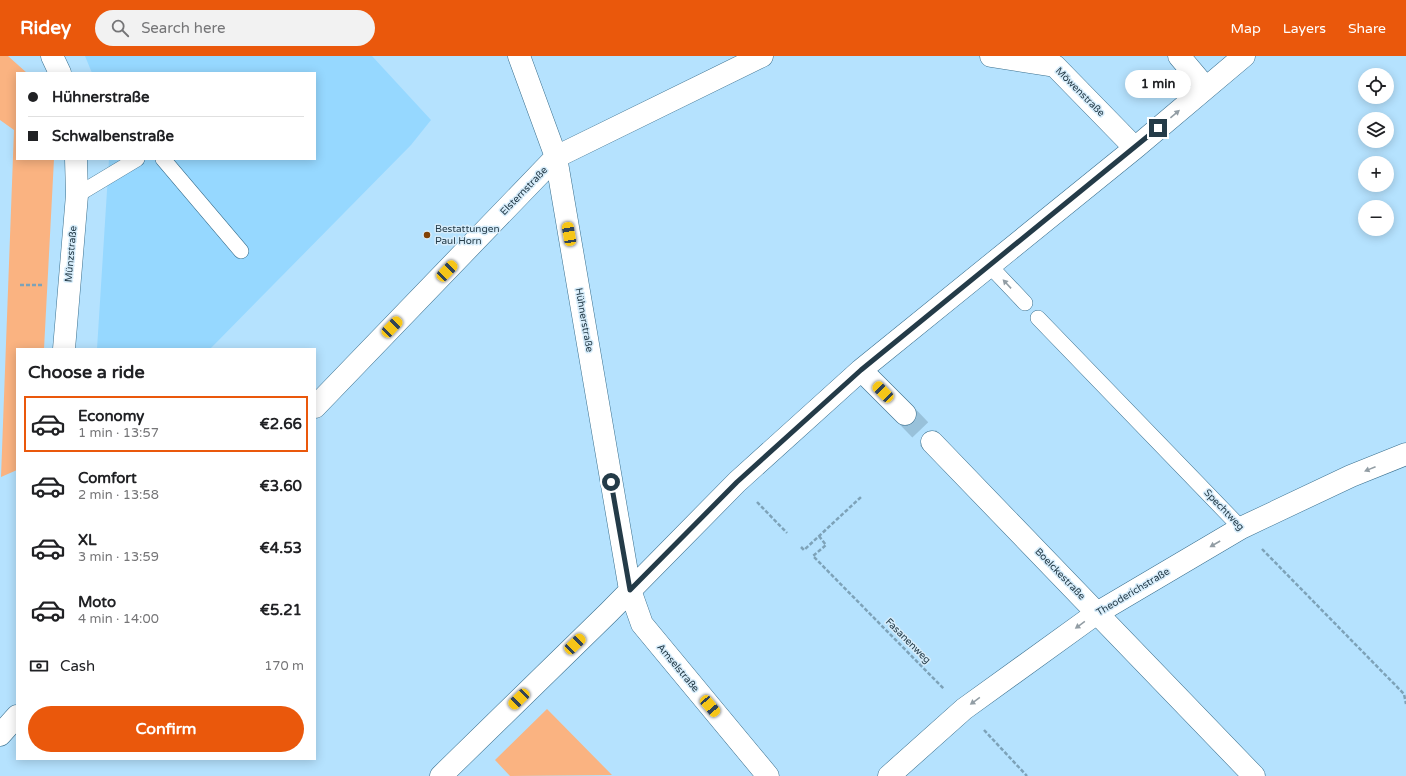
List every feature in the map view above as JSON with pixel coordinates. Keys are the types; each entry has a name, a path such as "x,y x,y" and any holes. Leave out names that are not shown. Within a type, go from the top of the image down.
{"street":[{"path":"52,56 60,72"},
{"name":"Hühnerstraße","path":"519,56 556,157 630,590"},
{"name":"Elsternstraße","path":"316,406 556,157 762,56"},
{"name":"Möwenstraße","path":"990,56 1055,66 1135,148"},
{"path":"1179,56 1206,88"},
{"path":"440,776 609,612 737,482 861,370 1135,148 1244,56"},
{"name":"Münzstraße","path":"64,348 76,195 76,160"},
{"path":"861,370 905,414"},
{"name":"Boelckestraße","path":"932,442 1254,776"},
{"name":"Theoderichstraße","path":"889,776 964,709 1097,613 1241,528 1351,476 1406,454"},
{"name":"Amselstraße","path":"630,590 642,624 768,776"},
{"path":"0,713 16,709"},
{"path":"0,735 16,717"}],"lane":[{"path":"76,195 135,160"},
{"path":"164,160 241,251"},
{"path":"989,265 1025,303"},
{"name":"Spechtweg","path":"1038,318 1241,528"}],"path":[{"path":"737,482 787,533"},
{"path":"801,547 804,550 861,497"},
{"name":"Spechtweg","path":"1241,528 1404,694 1406,704"},
{"name":"Fasanenweg","path":"819,536 826,545 813,556 964,709 1027,776"}],"shaded area":[{"path":"0,56 8,56 26,72 16,72 16,160 54,160 44,348 16,348 16,470 1,477 14,130 0,120"},
{"path":"85,56 372,56 431,120 411,145 211,348 97,348 109,160 316,160 316,72 92,72"},
{"path":"547,709 612,775 510,776 495,760"}],"tunnel":[{"path":"905,414 932,442"}],"place":[{"name":"Bestattungen Paul Horn","path":"427,235"}],"route":[{"path":"611,482 630,590 737,482 861,370 1158,128"}]}
